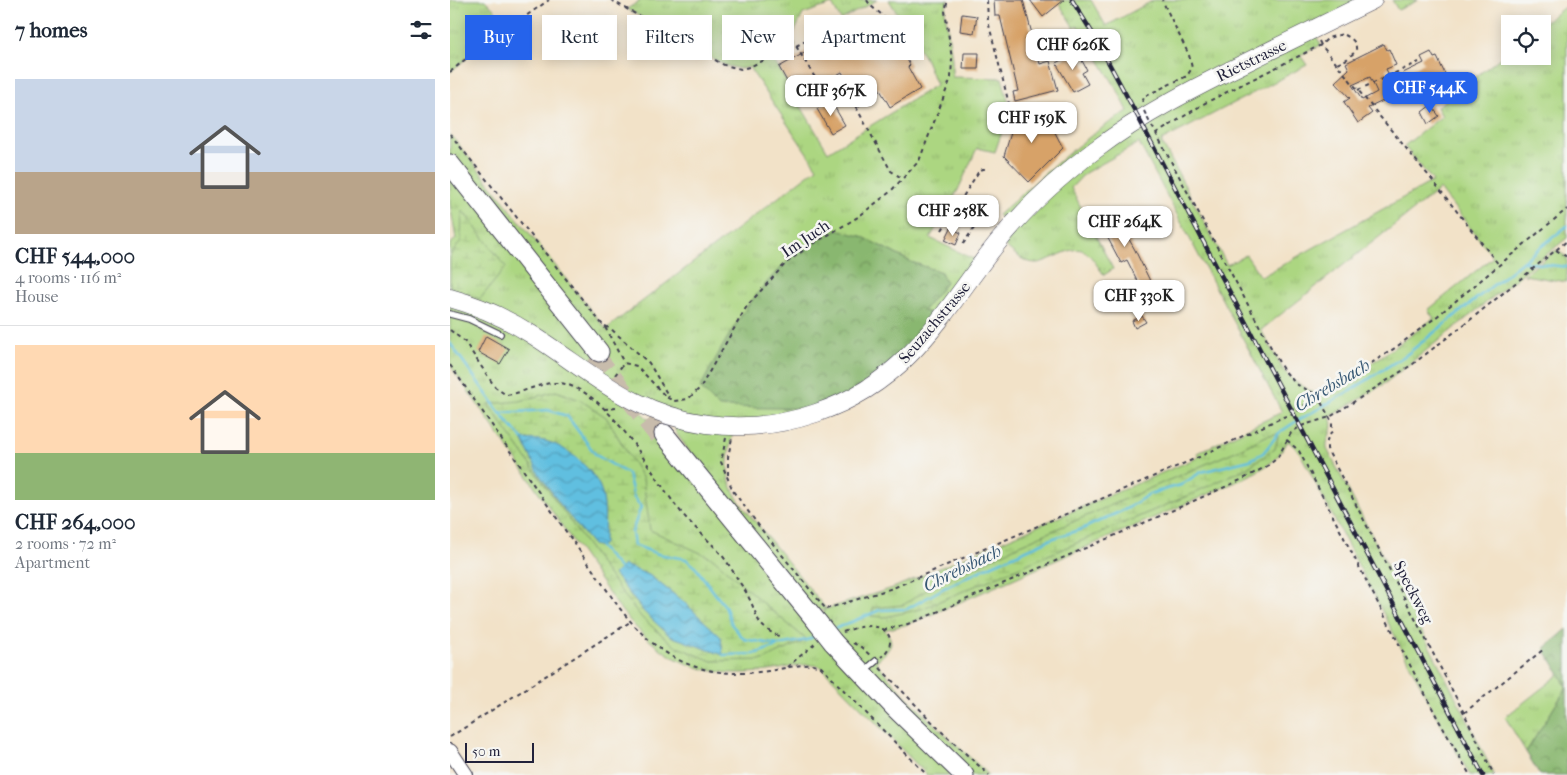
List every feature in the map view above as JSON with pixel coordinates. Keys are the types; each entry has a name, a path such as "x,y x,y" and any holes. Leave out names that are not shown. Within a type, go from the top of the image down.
{"highway":[{"path":"450,164 597,354 450,172"},
{"path":"662,436 815,625 868,667 915,729 964,775"},
{"path":"837,642 906,727 956,775"}],"main road":[{"name":"Rietstrasse","path":"1132,124 1200,86 1373,0"},
{"name":"Seuzachstrasse","path":"450,298 480,308 515,324 606,386 657,412 707,424 734,426 782,422 809,416 849,400 894,370 921,343 1000,240 1034,202 1066,173 1132,124"}],"street":[{"path":"450,751 466,775"}],"lane":[{"path":"450,314 500,334"}],"path":[{"path":"450,72 478,48 550,0"},
{"path":"611,0 724,66 733,68 749,67 804,42"},
{"path":"867,0 870,7 881,12 883,15"},
{"name":"Im Juch","path":"670,399 681,401 688,399 700,388 747,306 786,263 808,247 858,217 890,192 919,161 952,78 952,59 945,11 948,0"},
{"path":"986,0 988,21 1010,108"},
{"path":"1142,102 1145,96 1187,76 1193,64 1162,0"},
{"path":"1313,30 1321,45 1434,181 1499,265"},
{"path":"1156,134 1205,103 1321,45 1328,38 1343,34 1353,39 1356,51 1347,59 1337,64"},
{"path":"796,46 817,82 825,87 842,83 891,171 903,179"},
{"path":"1358,90 1419,62"},
{"path":"856,107 877,96"},
{"path":"1144,111 1282,368 1296,384 1317,395 1330,418"},
{"path":"450,134 603,325 624,363 637,366 660,392 670,399"},
{"path":"942,230 979,171 989,170"},
{"path":"963,244 968,234 974,228 986,203"},
{"path":"734,426 727,469 733,492 826,609 893,588 1200,457 1283,417 1291,415 1317,395 1394,348 1435,318 1567,209"},
{"path":"868,667 888,651 890,646 889,637 883,630 921,619 1243,479 1269,465 1278,457 1291,434 1304,425 1330,418 1384,384 1427,353 1567,241"},
{"path":"1556,250 1567,258"},
{"path":"603,325 611,329 649,363 670,399"},
{"path":"450,330 465,342 496,387 506,395 517,394 544,384 558,383 567,385 590,397 609,414 637,449 676,506 721,554 750,599 757,620 769,632 781,637"},
{"path":"606,386 624,363"},
{"path":"450,365 630,622 649,640 668,655 696,667 712,671 749,673 806,665 821,667 927,775"},
{"name":"Speckweg","path":"1330,418 1333,427 1327,441 1327,449 1464,713 1494,775"},
{"path":"1288,440 1299,451 1438,719 1470,775"},
{"path":"450,737 630,622"},
{"path":"837,642 860,646 868,667 889,678 989,775"},
{"path":"1464,713 1544,649"}],"green space":[{"path":"450,0 485,0 500,15 465,15 465,60 450,72"},
{"path":"641,0 877,0 850,15 838,15 832,4 803,14 794,33 794,15 722,15 722,60 773,60 828,152 936,85 924,57 924,15 898,15 889,0 948,0 945,11 952,59 952,77 1002,78 1010,108 995,152 977,148 958,190 930,238 982,263 941,317 923,311 945,283 941,272 911,262 861,236 808,247 786,263 747,306 700,388 829,409 734,426 728,457 728,475 741,504 826,609 893,588 1199,457 1197,453 1282,412 1139,143 1085,173 1071,188 1113,269 1104,275 1088,254 1079,250 1065,252 1041,262 1026,261 999,240 1012,227 998,215 1093,134 1128,111 1117,89 1078,26 1074,28 1057,0 1091,0 1106,26 1154,0 1373,0 1313,30 1321,45 1300,55 1307,65 1161,141 1227,265 1246,255 1261,277 1433,181 1404,146 1442,116 1437,107 1501,57 1501,65 1551,65 1551,18 1567,5 1567,238 1384,384 1330,417 1332,426 1327,441 1327,449 1464,713 1494,775 1470,775 1438,719 1299,451 1288,441 1274,460 1264,468 1243,479 921,619 884,630 891,644 876,662 916,706 989,775 927,775 821,667 802,665 744,673 702,669 666,653 649,640 633,625 618,606 450,365 450,244 456,239 450,204 450,134 606,329 817,168 749,67 741,69 724,65 712,58 712,15 637,15 627,9","holes":["1440,189 1493,257 1428,310 1434,318 1363,369 1317,395 1291,379 1282,368 1261,330","626,398 681,420 675,428 676,433 740,521 817,613 825,609 818,623 664,434"]},
{"path":"1392,0 1418,0 1398,10"},
{"path":"462,210 506,267 480,299 450,289 450,256 461,241"},
{"path":"837,230 861,236 911,262 941,272 946,283 923,311 941,317 921,343 829,409 719,407 700,388 737,322 759,291 785,264 803,250"},
{"path":"1556,250 1567,257 1567,282 1524,275"},
{"path":"556,391 580,400 606,417 643,479 650,530 714,559 807,640 763,660 712,661 675,646 642,618 603,568 488,404 520,401"},
{"path":"1279,433 1275,449 1247,468 1185,497 921,609 885,617 871,616 873,608 903,605 933,586 1022,544 1266,436"},
{"path":"1567,629 1567,686 1544,649"},
{"path":"1560,674 1567,687 1526,752 1505,717"},
{"path":"1567,687 1567,775 1540,775 1526,752"}],"water":[{"path":"522,439 542,440 561,447 577,458 591,472 600,487 604,501 604,544 600,547 593,545 565,511 539,474"},
{"path":"624,565 649,575 685,603 721,637 723,655 670,636 644,612 614,574"}],"building":[{"path":"994,0 1023,0 1040,64 1050,61 1058,90 1015,101 1013,92 1018,91 1000,16 995,16"},
{"path":"1030,0 1064,0 1043,17"},
{"path":"962,14 977,16 974,33 960,31"},
{"path":"1384,44 1387,50 1389,49 1396,65 1386,69 1398,94 1368,108 1372,113 1358,123 1344,102 1350,98 1335,82 1349,69 1346,63","holes":["1370,77 1377,92 1362,100 1352,85"]},
{"path":"1077,51 1087,70 1082,73 1088,84 1073,92 1056,63"},
{"path":"1431,52 1434,58 1437,57 1452,89 1433,98 1427,87 1413,93 1403,73 1424,63 1421,57"},
{"path":"804,53 804,60 907,60 910,65 908,67 920,89 890,107 879,88 857,100 842,72 796,98 779,67"},
{"path":"964,53 979,53 978,69 963,69"},
{"path":"831,101 845,125 831,133 817,109"},
{"path":"1431,105 1439,116 1428,124 1422,112"},
{"path":"1044,111 1063,148 1029,182 1004,156 1016,116"},
{"path":"1112,209 1152,285 1142,290 1127,260 1121,263 1102,227 1108,224 1102,214"},
{"path":"951,228 961,233 956,245 945,240"},
{"path":"1142,316 1146,322 1135,328 1132,321"},
{"path":"486,336 509,349 500,364 478,352"}],"waterway":[{"name":"Chrebsbach","path":"832,630 880,610 907,609 944,588 988,567 1128,508 1149,494 1181,485 1201,472 1250,460 1263,453 1279,433 1292,424 1353,389 1406,355 1567,226"},
{"path":"1524,262 1567,267"},
{"name":"Chrebsbach","path":"450,343 500,413 548,410 567,416 596,455 628,474 634,498 641,507 632,532 634,545 658,554 686,559 696,568 725,606 732,625 744,639 778,645 807,640 817,635"},
{"path":"500,413 522,439"},
{"path":"600,547 620,569"},
{"path":"723,655 754,654 777,646"}],"tunnel":[{"path":"595,355 660,438"}],"railway":[{"path":"1072,0 1093,34 1137,115 1483,775"}]}
